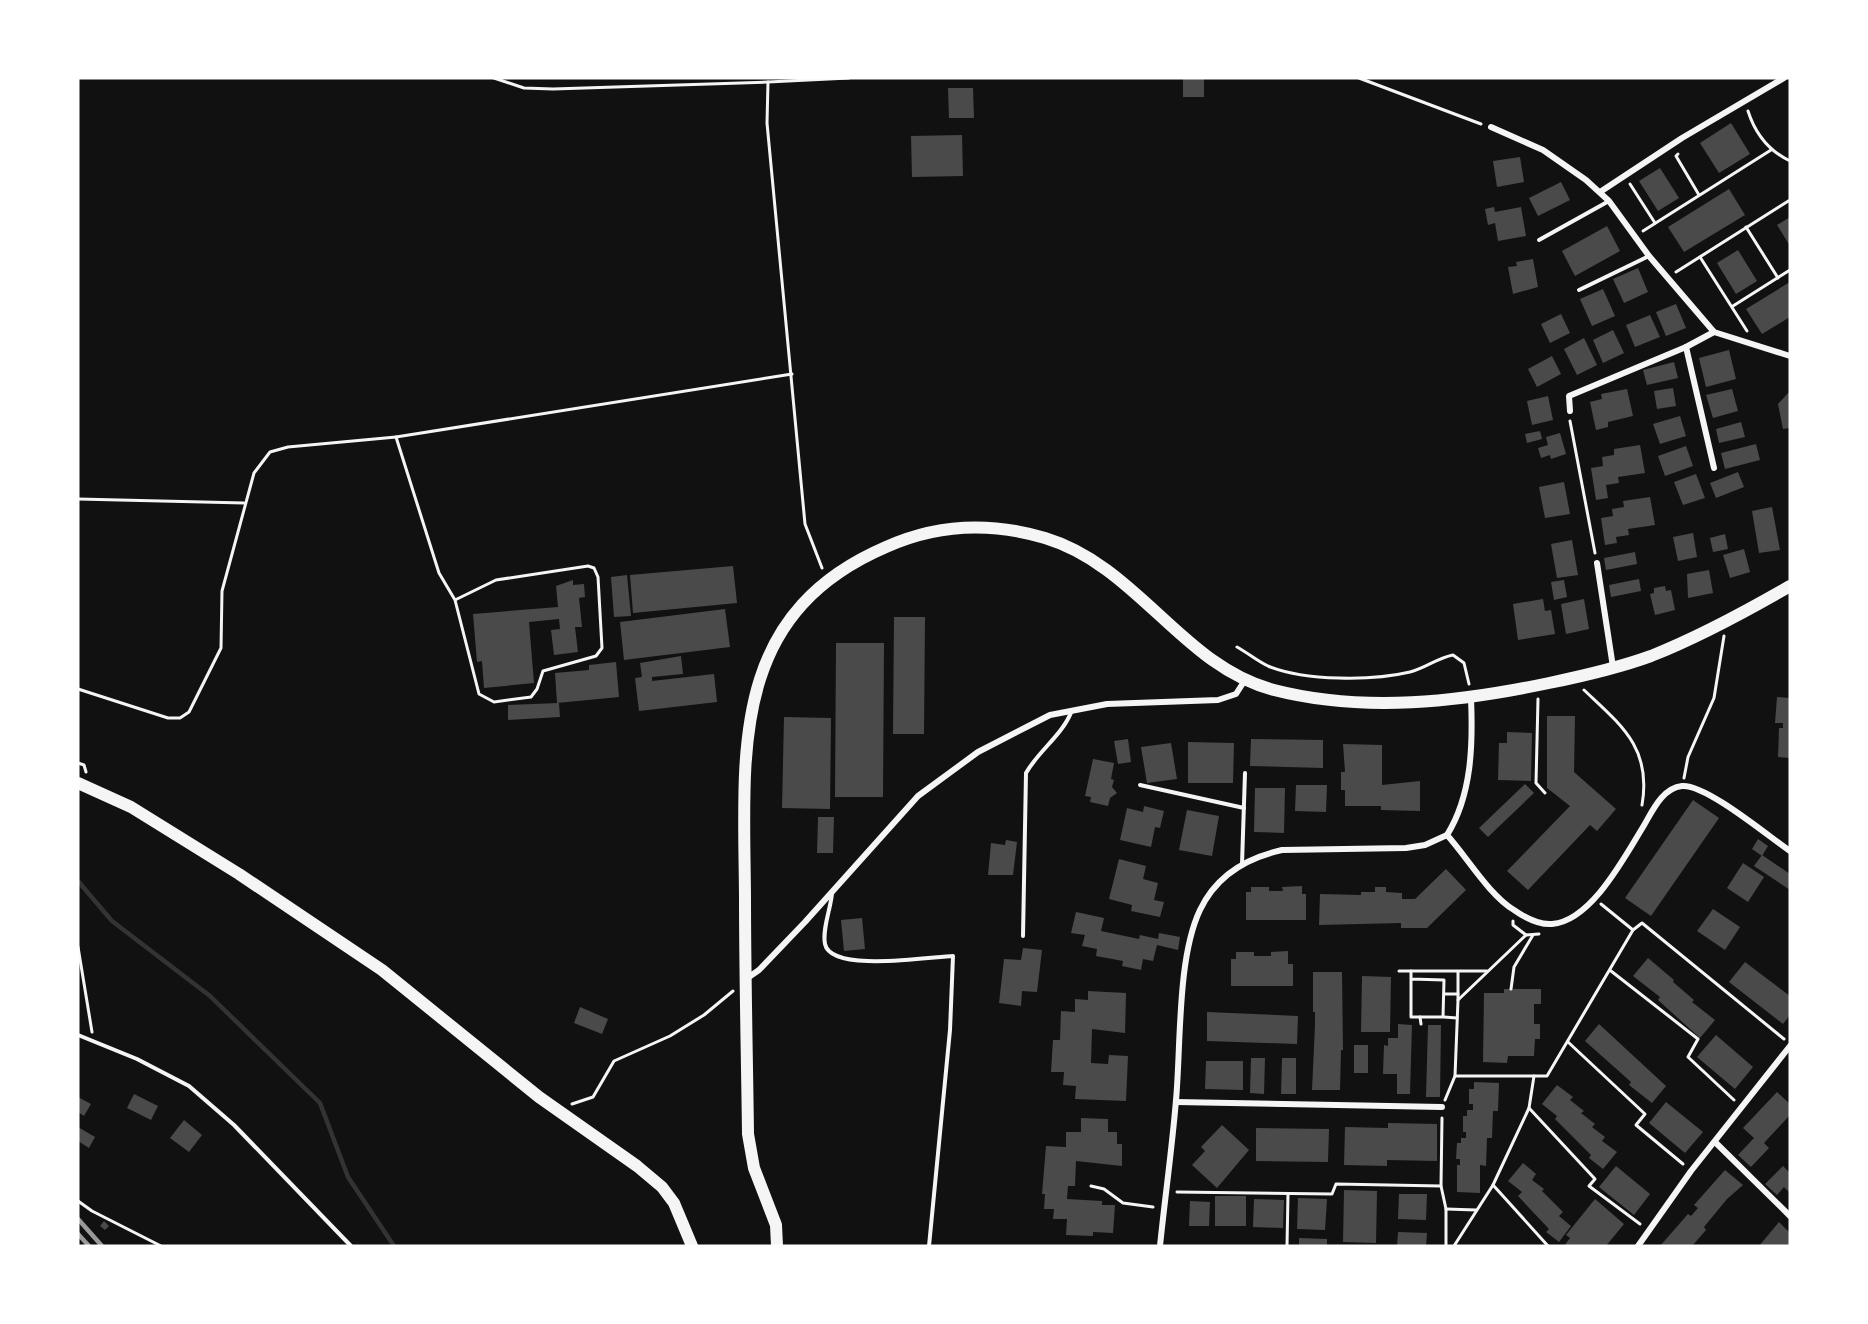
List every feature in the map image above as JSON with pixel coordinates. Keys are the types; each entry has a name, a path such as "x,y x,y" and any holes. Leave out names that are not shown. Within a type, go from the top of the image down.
{"main road":[{"path":"777,1246 776,1225 754,1168 748,1134 744,772 747,732 753,702 767,659 800,608 828,578 864,556 897,542 949,528 1001,529 1046,538 1082,553 1113,573 1196,647 1245,680 1307,697 1351,702 1421,703 1471,698 1573,678 1655,654 1721,624 1790,586"},
{"path":"78,783 131,807 239,874 382,970 539,1097 638,1166 662,1187 675,1203 692,1246"}],"street":[{"path":"1600,192 1745,100 1784,78"},
{"path":"1491,127 1543,150 1579,174 1600,192 1649,256 1714,332 1748,345 1790,356"},
{"path":"1570,411 1569,396 1686,347 1714,332"},
{"path":"1686,347 1714,468"},
{"path":"1597,563 1613,667"},
{"path":"746,980 759,970 806,922 832,889 918,796 948,772 1011,733 1050,715 1107,704 1218,700 1236,694 1245,680"},
{"path":"1160,1246 1176,1102 1185,976 1191,935 1200,910 1225,876 1242,864 1262,855 1282,850 1406,849 1425,845 1447,835 1464,801 1472,728 1471,698"},
{"path":"1447,835 1511,909 1532,921 1552,924 1575,915 1596,899 1655,806 1671,789 1683,786 1702,790 1790,851"},
{"path":"1638,1246 1691,1171 1790,1045"},
{"path":"1176,1102 1442,1107"},
{"path":"1715,1142 1790,1216"}],"lane":[{"path":"1539,240 1609,201"},
{"path":"1579,290 1649,256"},
{"path":"1023,936 1026,773 1037,754 1067,724 1072,710"},
{"path":"1242,864 1245,773"},
{"path":"1140,785 1245,808"},
{"path":"832,889 825,943 829,951 837,957 865,962 953,956 950,1030 929,1246"},
{"path":"78,1035 189,1086 234,1125 351,1246"}],"path":[{"path":"494,78 524,88 553,89 849,78"},
{"path":"1359,78 1491,127"},
{"path":"768,82 767,123 805,524 814,553 828,578"},
{"path":"1745,100 1751,120 1771,150 1790,161"},
{"path":"1635,236 1771,150"},
{"path":"1676,156 1699,195"},
{"path":"1628,180 1655,223"},
{"path":"1667,278 1790,200"},
{"path":"1746,227 1778,278"},
{"path":"1700,257 1750,336 1748,345"},
{"path":"1733,306 1790,270"},
{"path":"78,689 168,718 180,718 189,712 221,648 222,591 254,473 270,452 288,447 396,437 792,374"},
{"path":"1570,411 1597,563"},
{"path":"396,437 439,573 455,600 479,694 485,700 494,702 531,697 537,689 543,671 596,656 602,648 598,577 594,568 588,566 496,580 455,600"},
{"path":"78,499 244,504"},
{"path":"1683,786 1688,757 1714,698 1725,639 1721,624"},
{"path":"1237,647 1270,667 1299,674 1329,677 1409,672 1440,657 1458,656 1467,670 1471,698"},
{"path":"1573,678 1610,711 1639,751 1644,781 1642,828"},
{"path":"1538,685 1536,783 1545,793"},
{"path":"1596,899 1633,930"},
{"path":"1455,1076 1547,1076 1633,930 1642,923 1790,1045"},
{"path":"1458,1000 1526,934 1541,934 1552,924"},
{"path":"1511,989 1514,967 1533,935"},
{"path":"78,947 93,1040"},
{"path":"1399,971 1487,971"},
{"path":"1411,971 1411,1017 1457,1018"},
{"path":"1446,1246 1446,1209 1441,1186 1442,1107 1455,1076 1458,971"},
{"path":"1610,971 1698,1039 1688,1057 1732,1098"},
{"path":"1411,979 1444,980 1443,1017"},
{"path":"562,1098 571,1105 593,1097 614,1061 670,1036 704,1015 746,980"},
{"path":"1444,994 1458,994"},
{"path":"1420,1017 1420,1024"},
{"path":"1568,1042 1645,1114 1636,1125 1681,1162"},
{"path":"1454,1246 1493,1185 1529,1108 1534,1076"},
{"path":"1529,1108 1595,1179 1590,1186 1637,1223"},
{"path":"1183,1192 1332,1194 1336,1184 1441,1186"},
{"path":"1493,1185 1548,1246"},
{"path":"1090,1186 1104,1189 1129,1205 1164,1207"},
{"path":"1287,1246 1288,1194"},
{"path":"78,1200 92,1211 162,1246"},
{"path":"1446,1209 1476,1210"}],"building":[{"path":"1183,78 1204,78 1204,97 1183,97"},
{"path":"948,88 973,88 974,118 949,118"},
{"path":"1731,123 1750,154 1719,173 1700,143"},
{"path":"962,135 963,176 912,177 911,136"},
{"path":"1520,157 1524,182 1497,187 1493,161"},
{"path":"1660,168 1679,198 1658,211 1639,181"},
{"path":"1561,182 1570,200 1538,216 1529,198"},
{"path":"1729,189 1745,215 1684,252 1668,227"},
{"path":"1494,207 1495,212 1521,207 1526,236 1498,241 1495,223 1488,225 1485,209"},
{"path":"1790,217 1790,246 1777,225"},
{"path":"1607,226 1620,251 1575,276 1562,251"},
{"path":"1738,250 1757,281 1736,294 1717,263"},
{"path":"1533,259 1538,287 1513,294 1508,267 1517,266 1516,262"},
{"path":"1638,268 1648,292 1624,303 1613,279"},
{"path":"1790,282 1790,317 1762,334 1746,309"},
{"path":"1603,289 1615,316 1592,326 1580,299"},
{"path":"1676,304 1686,328 1666,336 1656,312"},
{"path":"1561,314 1570,333 1550,343 1541,324"},
{"path":"1650,315 1660,337 1635,347 1626,325"},
{"path":"1613,330 1624,353 1603,363 1593,340"},
{"path":"1584,338 1597,365 1577,375 1564,349"},
{"path":"1729,350 1736,379 1706,387 1699,358"},
{"path":"1552,356 1561,374 1537,387 1528,369"},
{"path":"1674,362 1678,378 1647,385 1643,370"},
{"path":"1673,388 1676,406 1657,409 1654,391"},
{"path":"1627,389 1633,416 1608,422 1608,427 1596,430 1590,402 1602,399 1601,394"},
{"path":"1732,389 1738,411 1713,418 1706,395"},
{"path":"1790,391 1790,428 1783,429 1778,404"},
{"path":"1548,396 1553,420 1532,425 1527,401"},
{"path":"1680,416 1686,436 1660,444 1653,424"},
{"path":"1741,422 1745,437 1719,443 1716,429"},
{"path":"1540,431 1542,439 1527,443 1525,434"},
{"path":"1560,433 1566,454 1551,459 1550,455 1541,458 1538,448 1548,445 1546,437"},
{"path":"1756,444 1760,460 1725,469 1721,453"},
{"path":"1640,445 1645,473 1618,477 1619,483 1606,485 1608,498 1596,500 1591,468 1603,466 1602,457 1614,455 1614,449"},
{"path":"1686,446 1693,466 1665,476 1658,456"},
{"path":"1738,472 1744,487 1716,498 1710,483"},
{"path":"1696,474 1705,498 1683,505 1674,482"},
{"path":"1564,482 1570,514 1545,518 1539,487"},
{"path":"1650,497 1655,525 1628,529 1629,535 1616,537 1617,543 1605,545 1601,518 1613,516 1612,509 1624,507 1623,501"},
{"path":"1772,507 1780,550 1759,553 1752,511"},
{"path":"1693,533 1697,557 1678,561 1673,537"},
{"path":"1725,534 1728,549 1713,552 1710,538"},
{"path":"1572,540 1578,575 1557,578 1551,544"},
{"path":"1744,549 1750,572 1730,578 1723,555"},
{"path":"1635,552 1637,564 1606,570 1604,558"},
{"path":"733,566 737,603 633,613 630,575"},
{"path":"1709,570 1713,593 1688,598 1687,574"},
{"path":"627,575 631,616 614,617 611,577"},
{"path":"1639,579 1641,591 1611,597 1609,585"},
{"path":"573,580 573,585 584,584 585,597 579,598 582,627 575,627 578,652 554,655 551,630 560,629 559,619 529,622 534,683 484,688 482,661 477,662 473,614 558,607 556,586"},
{"path":"1564,580 1567,597 1554,600 1551,582"},
{"path":"1665,586 1666,591 1671,590 1675,610 1655,615 1650,594 1654,593 1654,588"},
{"path":"1543,599 1545,611 1551,610 1555,634 1518,640 1513,604"},
{"path":"1584,599 1589,629 1566,634 1561,604"},
{"path":"725,609 730,647 624,660 620,622"},
{"path":"894,617 925,617 924,734 893,734"},
{"path":"836,643 884,643 883,797 835,797"},
{"path":"681,656 683,674 652,677 652,681 714,674 717,702 639,711 635,678 642,677 640,663"},
{"path":"616,662 619,697 557,703 555,673 589,670 589,665"},
{"path":"1777,697 1790,698 1789,758 1778,757 1779,728 1783,728 1783,723 1775,723"},
{"path":"559,703 560,717 508,720 508,705"},
{"path":"1547,716 1575,716 1574,772 1616,809 1597,831 1590,825 1528,890 1507,871 1570,806 1547,788"},
{"path":"784,717 831,718 830,809 782,808"},
{"path":"1507,732 1532,733 1531,781 1498,780 1499,743 1507,743"},
{"path":"1128,739 1131,762 1118,764 1114,741"},
{"path":"1251,739 1323,740 1323,768 1250,766"},
{"path":"1188,742 1234,743 1233,783 1188,783"},
{"path":"1171,743 1177,779 1147,783 1141,747"},
{"path":"1343,744 1382,745 1382,785 1420,781 1420,811 1381,810 1381,806 1345,806 1345,790 1341,790 1341,772 1345,772"},
{"path":"1093,759 1114,763 1111,779 1114,780 1112,787 1117,793 1110,798 1108,806 1090,802 1091,797 1085,796"},
{"path":"1525,784 1534,793 1488,837 1479,828"},
{"path":"1296,785 1327,785 1326,812 1295,811"},
{"path":"1255,788 1285,788 1284,833 1254,832"},
{"path":"1693,800 1719,818 1651,916 1625,898"},
{"path":"1144,806 1164,811 1160,828 1155,827 1151,847 1120,840 1127,808 1143,812"},
{"path":"1187,810 1219,816 1212,856 1179,850"},
{"path":"818,817 834,817 833,853 817,853"},
{"path":"1758,839 1768,846 1762,856 1752,849"},
{"path":"1006,840 1017,842 1013,875 988,875 991,843 1005,845"},
{"path":"1762,855 1790,874 1790,890 1754,866"},
{"path":"1119,859 1146,866 1143,879 1158,883 1154,900 1164,902 1160,917 1131,911 1132,905 1109,899"},
{"path":"1743,863 1764,877 1748,902 1727,888"},
{"path":"1446,869 1466,890 1427,928 1401,928 1401,923 1319,925 1320,894 1361,895 1361,892 1375,892 1375,887 1386,887 1386,892 1402,893 1402,899 1415,899"},
{"path":"1302,886 1302,894 1306,894 1306,920 1246,920 1246,892 1251,892 1251,887 1269,887 1269,891 1283,891 1282,887"},
{"path":"1713,909 1740,927 1725,950 1697,931"},
{"path":"1076,912 1104,918 1101,931 1139,939 1140,935 1158,939 1159,933 1180,937 1178,950 1157,945 1153,961 1143,959 1141,970 1122,966 1123,961 1096,956 1097,949 1082,946 1085,935 1071,933"},
{"path":"862,918 865,949 844,951 841,920"},
{"path":"1023,948 1042,950 1037,992 1022,991 1021,1006 999,1003 1004,959 1021,960"},
{"path":"1288,951 1288,964 1293,964 1293,986 1231,986 1231,959 1236,959 1236,952 1254,952 1254,956 1271,956 1271,952"},
{"path":"1648,958 1694,1000 1692,1002 1715,1020 1700,1038 1658,1000 1660,997 1633,976"},
{"path":"1745,962 1790,996 1790,1015 1783,1024 1729,982"},
{"path":"1313,972 1342,972 1343,1050 1341,1050 1340,1090 1312,1090 1315,1025"},
{"path":"1362,976 1391,977 1390,1032 1361,1032"},
{"path":"1504,989 1541,989 1541,1004 1534,1004 1534,1024 1540,1024 1540,1039 1535,1039 1534,1056 1508,1056 1507,1063 1483,1062 1484,993 1504,993"},
{"path":"1088,991 1126,993 1125,1033 1092,1029 1091,1063 1108,1064 1109,1055 1128,1056 1126,1101 1075,1099 1076,1086 1063,1085 1064,1072 1051,1072 1053,1040 1060,1040 1061,1011 1075,1012 1075,999 1088,1000"},
{"path":"580,1007 608,1019 602,1034 574,1023"},
{"path":"1207,1012 1298,1016 1297,1044 1207,1041"},
{"path":"1398,1024 1412,1025 1410,1094 1397,1094 1397,1074 1383,1074 1384,1045 1388,1046 1388,1038 1398,1038"},
{"path":"1599,1024 1666,1086 1652,1103 1629,1085 1631,1082 1585,1041"},
{"path":"1428,1025 1441,1025 1440,1097 1426,1097"},
{"path":"1716,1035 1753,1067 1735,1089 1697,1057"},
{"path":"1354,1045 1368,1045 1368,1073 1354,1073"},
{"path":"1251,1058 1265,1058 1264,1094 1250,1093"},
{"path":"1282,1058 1296,1058 1296,1094 1281,1094"},
{"path":"1206,1061 1243,1061 1243,1090 1205,1089"},
{"path":"1474,1082 1499,1083 1498,1111 1493,1111 1492,1138 1487,1138 1486,1166 1480,1165 1480,1193 1457,1192 1457,1165 1460,1165 1460,1159 1456,1159 1457,1143 1461,1143 1461,1138 1466,1138 1466,1132 1463,1132 1463,1116 1467,1116 1467,1110 1473,1110 1473,1104 1469,1104 1469,1089 1474,1089"},
{"path":"1557,1085 1573,1097 1570,1100 1584,1111 1581,1113 1595,1124 1592,1127 1605,1137 1602,1141 1617,1152 1603,1169 1589,1158 1591,1155 1555,1119 1557,1116 1542,1104"},
{"path":"1777,1092 1790,1104 1790,1115 1764,1143 1769,1148 1751,1167 1738,1155 1754,1138 1743,1128"},
{"path":"134,1094 158,1106 151,1120 127,1108"},
{"path":"78,1097 91,1104 84,1116 78,1112"},
{"path":"1666,1102 1703,1132 1685,1153 1649,1123"},
{"path":"1081,1118 1108,1119 1108,1132 1117,1132 1117,1144 1122,1144 1122,1166 1076,1161 1075,1186 1068,1186 1067,1199 1102,1201 1102,1205 1115,1205 1113,1233 1093,1232 1093,1236 1066,1235 1067,1219 1053,1219 1054,1209 1044,1209 1045,1194 1042,1194 1046,1146 1066,1147 1066,1132 1081,1132"},
{"path":"184,1120 202,1135 189,1152 170,1138"},
{"path":"1388,1123 1437,1124 1437,1161 1387,1160 1387,1166 1344,1165 1345,1127 1388,1128"},
{"path":"1222,1125 1249,1150 1217,1188 1192,1165 1205,1151 1201,1147"},
{"path":"78,1127 95,1137 89,1148 78,1141"},
{"path":"1256,1128 1329,1129 1328,1162 1256,1161"},
{"path":"1523,1163 1536,1174 1532,1180 1544,1189 1542,1191 1563,1212 1559,1216 1571,1226 1559,1242 1546,1232 1549,1229 1518,1196 1522,1192 1508,1181"},
{"path":"1616,1166 1650,1194 1634,1215 1599,1187"},
{"path":"1783,1166 1790,1173 1790,1193 1784,1187 1777,1195 1765,1184"},
{"path":"1725,1170 1743,1185 1727,1199 1704,1227 1706,1230 1692,1246 1660,1246 1688,1214 1691,1216 1698,1208 1694,1205"},
{"path":"1344,1190 1377,1191 1376,1243 1343,1242"},
{"path":"1399,1194 1427,1194 1426,1220 1398,1219"},
{"path":"1215,1196 1246,1196 1246,1226 1215,1226"},
{"path":"1298,1198 1327,1199 1325,1230 1297,1229"},
{"path":"1254,1199 1284,1200 1283,1228 1253,1227"},
{"path":"1595,1199 1624,1224 1606,1246 1564,1246 1570,1238 1566,1235"},
{"path":"1190,1201 1210,1202 1209,1226 1189,1226"},
{"path":"104,1221 109,1226 105,1230 100,1226"},
{"path":"1779,1222 1790,1233 1790,1245 1759,1246"},
{"path":"1398,1232 1427,1233 1426,1246 1397,1246"},
{"path":"1299,1238 1327,1239 1327,1246 1299,1246"}],"waterway":[{"path":"78,881 112,921 210,996 320,1103 348,1177 394,1246"}],"railway":[{"path":"78,1219 102,1246"},
{"path":"78,1234 89,1246"}]}
